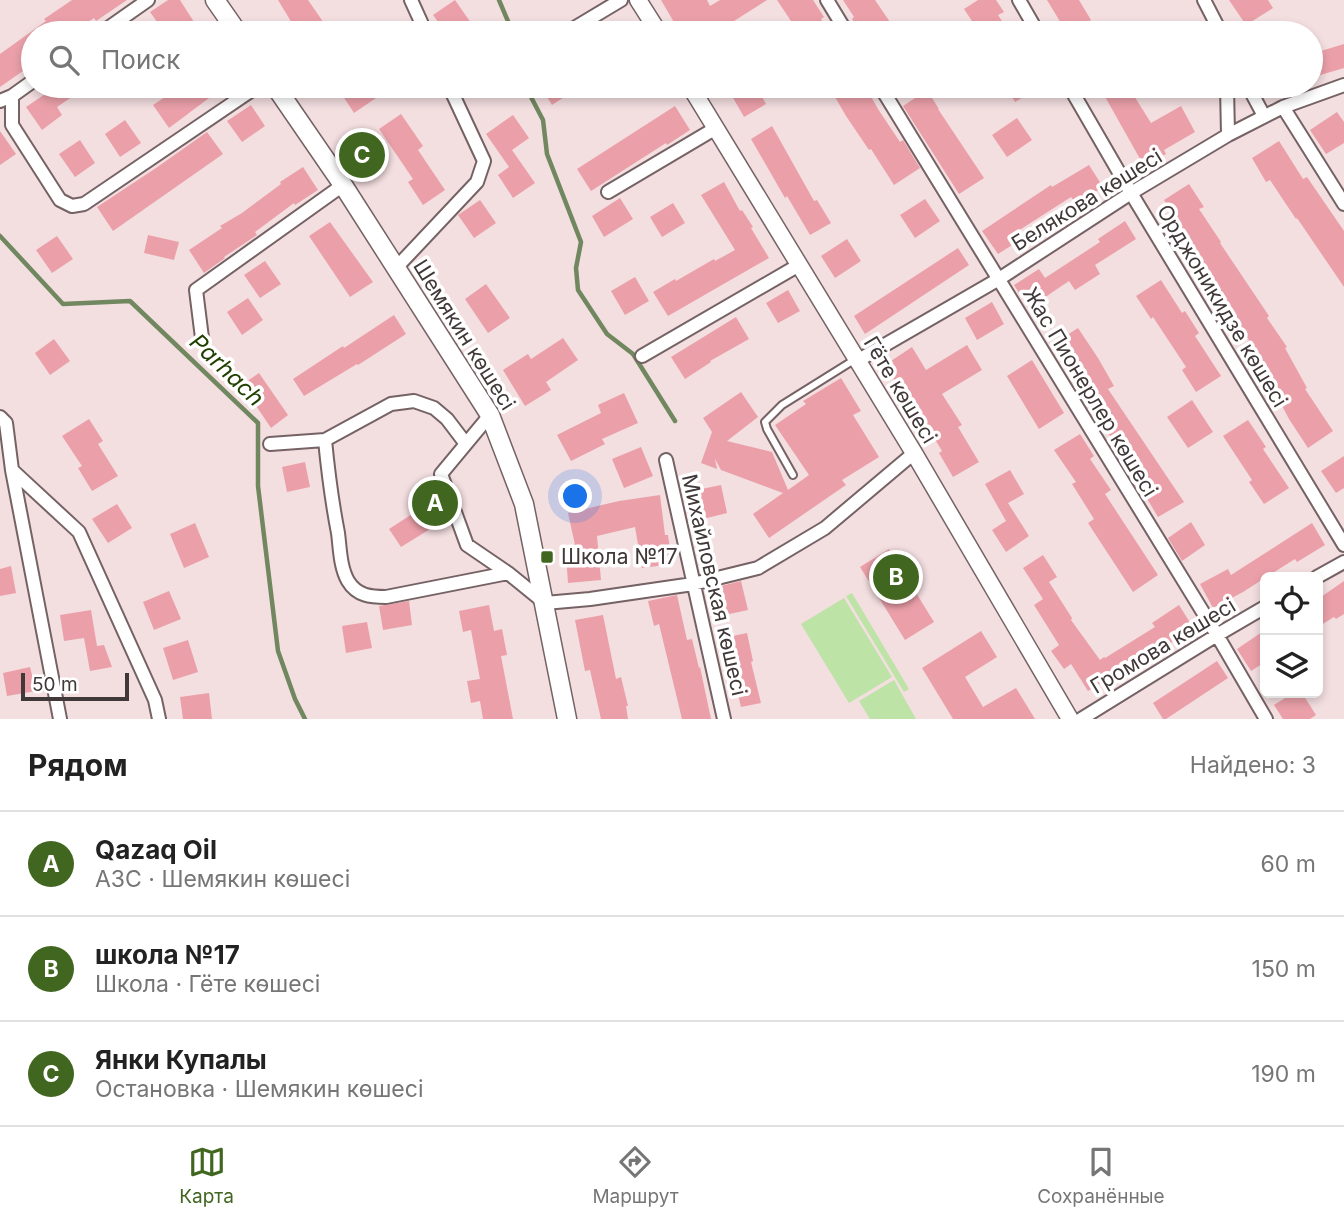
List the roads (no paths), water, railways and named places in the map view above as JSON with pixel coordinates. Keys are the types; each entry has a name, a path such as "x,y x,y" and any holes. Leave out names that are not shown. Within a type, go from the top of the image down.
{"main road":[{"path":"215,0 230,21"},
{"name":"Шемякин көшесі","path":"283,98 343,185 490,415 524,504 567,719"}],"street":[{"path":"118,21 148,0"},
{"path":"411,0 421,21"},
{"path":"586,21 621,0"},
{"path":"638,0 651,21"},
{"path":"827,0 840,21"},
{"path":"1019,0 1031,21"},
{"path":"1204,0 1215,21"},
{"name":"Белякова көшесі","path":"1323,93 1344,85"},
{"path":"21,89 6,98 12,125 60,200 72,206 84,204 240,98"},
{"path":"396,268 477,182 484,161 455,98"},
{"name":"Гёте көшесі","path":"698,98 914,453 1070,719"},
{"name":"Жас Пионерлер көшесі","path":"887,98 1266,719"},
{"name":"Орджоникидзе көшесі","path":"1076,98 1344,545"},
{"path":"1227,98 1228,135"},
{"path":"1254,98 1264,116"},
{"name":"Белякова көшесі","path":"857,360 999,279 1131,193 1228,135 1283,107 1308,98"},
{"path":"1283,107 1344,204"},
{"path":"608,192 716,128"},
{"path":"202,338 196,290 343,185"},
{"path":"642,356 799,265"},
{"path":"270,444 325,440 391,404 414,401 434,408 447,419 466,444"},
{"path":"490,415 440,474 467,545 545,603 693,583 758,568 825,528 914,453"},
{"path":"3,420 60,719"},
{"path":"325,440 342,561 348,581 359,593 370,597 386,597 508,573"},
{"name":"Михайловская көшесі","path":"666,460 724,719"},
{"path":"12,470 79,532 155,700 159,719"},
{"path":"1323,574 1344,562"},
{"name":"Громова көшесі","path":"1082,719 1260,610"}],"lane":[{"path":"793,475 766,429 765,422 782,405 857,360"}],"waterway":[{"path":"499,0 508,21"},
{"path":"532,98 543,120 547,154 581,242 576,268 578,290 607,334 633,354 675,421"},
{"name":"Parhach","path":"0,236 63,304 130,301 258,423 258,486 278,651 305,719"}],"place":[{"name":"Янки Купалы","path":"362,155"},
{"name":"Qazaq Oil","path":"435,503"},
{"name":"Школа №17","path":"547,557"},
{"name":"школа №17","path":"896,577"}]}
